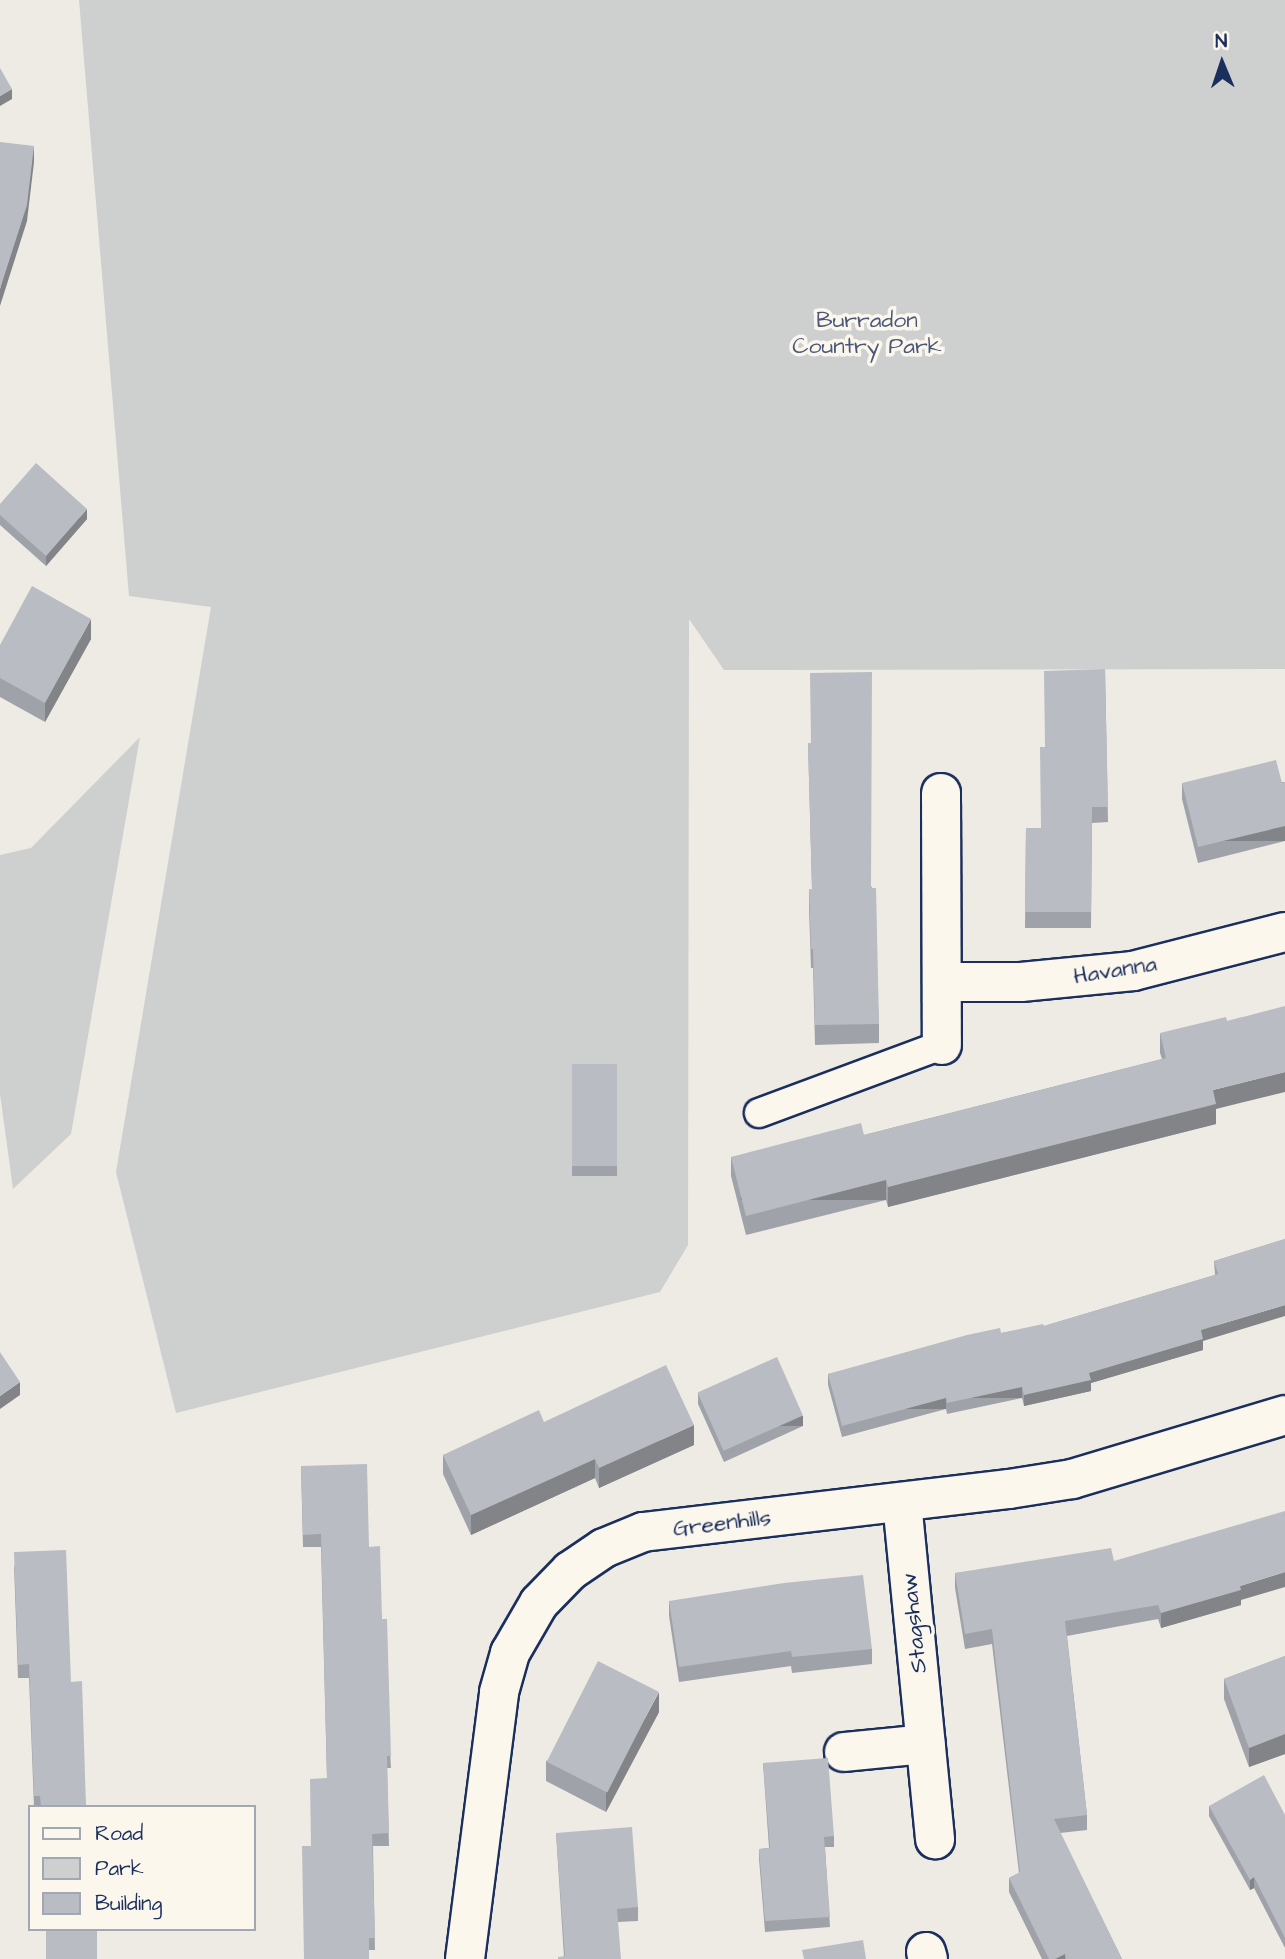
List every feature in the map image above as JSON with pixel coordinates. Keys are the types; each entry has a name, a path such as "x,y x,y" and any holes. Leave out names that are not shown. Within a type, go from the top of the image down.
{"street":[{"path":"941,793 942,1045"},
{"name":"Havanna","path":"942,982 1020,982 1133,971 1285,932"},
{"name":"Greenhills","path":"464,1959 499,1692 510,1653 539,1603 570,1571 604,1548 643,1532 1072,1479 1285,1415"},
{"name":"Stagshaw","path":"902,1502 935,1839"},
{"path":"844,1752 926,1745"}],"lane":[{"path":"760,1113 942,1045"}],"green space":[{"name":"Burradon Country Park","path":"79,0 1285,0 1285,669 724,670 689,619 688,1245 660,1292 176,1413 116,1172 211,607 129,596"},
{"path":"140,737 71,1134 13,1189 0,1094 0,855 31,848"}],"building":[{"path":"0,68 12,89 0,96"},
{"path":"0,142 34,146 27,205 0,289"},
{"path":"36,463 87,509 46,556 0,515 0,504"},
{"path":"32,586 91,619 45,703 0,678 0,645"},
{"path":"1105,669 1108,807 1092,807 1091,912 1025,912 1026,828 1041,828 1040,747 1045,747 1044,671"},
{"path":"872,672 871,888 876,888 879,1024 815,1025 809,889 812,889 808,743 811,743 810,673"},
{"path":"1276,760 1282,783 1285,782 1285,826 1198,847 1182,783"},
{"path":"1285,1006 1285,1072 1213,1090 1216,1104 888,1187 886,1180 746,1216 731,1157 861,1123 864,1135 1166,1058 1160,1033 1226,1017 1227,1021"},
{"path":"572,1064 617,1064 617,1166 572,1166"},
{"path":"1285,1239 1285,1305 1201,1330 1203,1339 1089,1373 1091,1380 1024,1395 1022,1387 947,1403 946,1398 842,1426 828,1374 967,1335 1000,1328 1001,1333 1043,1324 1044,1326 1218,1274 1214,1261"},
{"path":"0,1352 20,1382 0,1396"},
{"path":"777,1357 803,1415 724,1451 698,1392"},
{"path":"666,1365 694,1425 599,1468 595,1459 471,1515 443,1455 539,1410 544,1422"},
{"path":"367,1464 369,1547 380,1546 382,1619 387,1619 391,1756 387,1756 389,1833 372,1834 375,1938 369,1938 369,1959 304,1959 302,1846 311,1846 310,1779 327,1778 321,1534 303,1535 301,1466"},
{"path":"1285,1511 1285,1572 1240,1586 1241,1590 1161,1613 1158,1605 1065,1621 1087,1815 1054,1819 1122,1959 1066,1959 1065,1954 1049,1959 1009,1878 1020,1872 992,1629 965,1634 955,1573 1111,1548 1114,1561"},
{"path":"66,1550 71,1682 82,1681 86,1805 41,1805 40,1796 34,1796 29,1664 18,1665 14,1552"},
{"path":"863,1575 872,1649 792,1657 791,1651 679,1667 669,1601 784,1583"},
{"path":"1285,1656 1285,1734 1249,1748 1224,1679"},
{"path":"598,1661 659,1692 607,1793 547,1762"},
{"path":"828,1758 834,1836 824,1837 830,1917 765,1921 759,1849 770,1848 763,1763"},
{"path":"1264,1775 1285,1815 1285,1938 1254,1877 1250,1880 1209,1806"},
{"path":"632,1827 638,1907 617,1909 621,1959 558,1959 565,1956 556,1833"},
{"path":"46,1931 97,1931 97,1959 46,1959"},
{"path":"863,1940 866,1959 804,1959 802,1950"}]}
